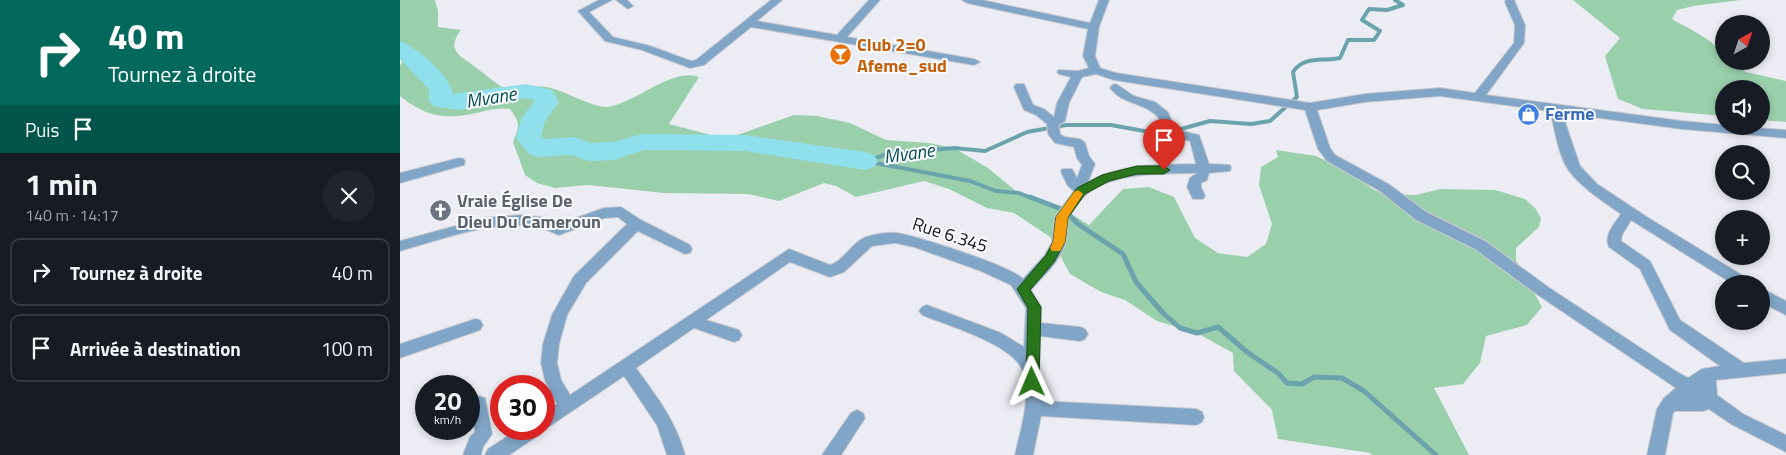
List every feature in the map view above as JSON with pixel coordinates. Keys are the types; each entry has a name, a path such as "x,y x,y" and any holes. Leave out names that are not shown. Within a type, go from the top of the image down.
{"street":[{"path":"607,0 583,11 609,39 646,48 690,65 700,63 776,0"},
{"path":"840,38 875,0"},
{"path":"966,0 1094,27"},
{"path":"1096,70 1090,56 1094,27 1104,0"},
{"path":"1479,96 1519,43 1520,25 1510,2"},
{"path":"749,23 974,62"},
{"path":"1063,72 1078,74 1096,70 1114,76 1310,107 1402,94 1440,92 1682,125 1786,134"},
{"path":"1020,87 1028,107 1040,112 1053,122 1059,121 1063,103 1078,74"},
{"path":"1116,88 1130,99 1151,105 1164,115 1168,128 1172,133 1194,136 1204,169 1202,177 1195,180 1194,187 1198,196"},
{"path":"1310,107 1324,149 1331,158 1385,188 1422,216 1480,245 1606,334 1709,399 1737,419 1786,444"},
{"path":"1555,108 1574,168 1592,187 1629,212 1655,225 1731,275"},
{"path":"1024,455 1034,408 1031,369 1034,307 1023,289 1050,259 1059,242 1062,217 1080,190 1089,164 1083,158 1079,144 1064,143 1056,138 1052,130 1053,122"},
{"path":"400,178 459,162"},
{"path":"1080,190 1106,178 1137,170 1225,168"},
{"path":"1067,172 1073,183 1080,190"},
{"path":"400,246 477,225 508,220 539,222 559,230 610,211 621,212 636,224 685,249"},
{"path":"1629,212 1614,235 1614,243 1645,265 1675,325 1743,371"},
{"path":"567,406 550,371 548,355 558,322 568,299 577,288 579,280 636,224"},
{"name":"Rue 6.345","path":"555,414 789,255 830,271 839,268 864,244 884,238 915,242 978,264 1016,282 1023,289"},
{"path":"1770,299 1786,309"},
{"path":"927,310 996,338 1019,352 1031,369"},
{"path":"691,321 734,335"},
{"path":"400,351 475,325"},
{"path":"1034,329 1080,334"},
{"path":"626,366 666,424 673,440 676,455"},
{"path":"1656,455 1666,409 1688,387 1708,374 1786,366"},
{"path":"1708,374 1709,399"},
{"path":"1670,403 1699,405 1709,399"},
{"path":"1034,408 1196,416"},
{"path":"480,409 484,434 480,438"},
{"path":"831,455 856,418"},
{"path":"472,455 479,440"},
{"path":"494,455 516,440"}],"green space":[{"path":"400,0 435,0 438,11 438,27 461,30 454,45 460,56 503,87 553,88 594,105 607,107 630,99 677,77 688,75 699,77 669,124 726,139 794,115 817,116 850,123 886,140 929,143 954,148 988,168 1022,196 1062,208 1089,225 1123,189 1149,187 1174,197 1195,238 1218,253 1247,257 1266,244 1272,224 1259,185 1261,167 1278,157 1276,150 1316,156 1353,174 1374,190 1389,194 1416,195 1440,189 1495,190 1525,199 1535,208 1541,218 1539,227 1516,248 1516,260 1542,307 1527,325 1486,336 1480,363 1463,384 1434,388 1469,455 1372,455 1370,453 1278,439 1272,410 1234,371 1233,353 1197,333 1157,321 1125,300 1101,292 1070,274 1050,237 1014,213 987,208 949,189 924,181 856,197 836,186 824,183 779,201 748,194 664,193 588,185 555,188 537,183 525,175 513,142 518,124 510,109 496,109 462,116 443,116 425,112 400,96 400,66 402,62 400,58"},
{"path":"1573,0 1741,0 1677,10 1672,19 1695,31 1715,45 1715,70 1743,70 1786,81 1786,122 1770,121 1770,80 1715,80 1715,115 1643,109 1618,99 1605,56 1620,38"}],"waterway":[{"name":"Mvane","path":"866,161 888,154 954,148 985,151 1027,132 1066,125 1111,125 1144,131 1170,132 1210,121 1251,124 1270,121 1297,97 1293,72 1297,67 1308,61 1340,58 1348,40 1374,40 1380,31 1362,20 1369,9 1387,10 1403,5 1395,0"},
{"name":"Mvane","path":"400,48 419,64 441,87 441,101 459,102 526,91 544,95 547,102 533,119 528,138 538,148 574,146 589,152 614,151 643,142 745,143 865,161"},
{"path":"865,161 970,181 996,191 1019,193 1034,199"},
{"path":"1030,197 1064,210 1078,224 1123,254 1136,282 1163,313 1180,328 1197,333 1218,327 1247,352 1278,373 1287,383 1302,384 1314,377 1342,378 1364,391 1436,455"}],"slow traffic":[{"path":"1056,248 1059,242 1062,217 1078,194"}],"place":[{"name":"Club 2=0 Afeme_sud","path":"841,55"},
{"name":"Ferme","path":"1529,114"},
{"name":"Vraie Église De Dieu Du Cameroun","path":"441,211"}],"route":[{"path":"1032,382 1034,307 1023,289 1050,259 1059,242 1062,217 1081,191 1106,178 1137,170 1164,170"}]}
